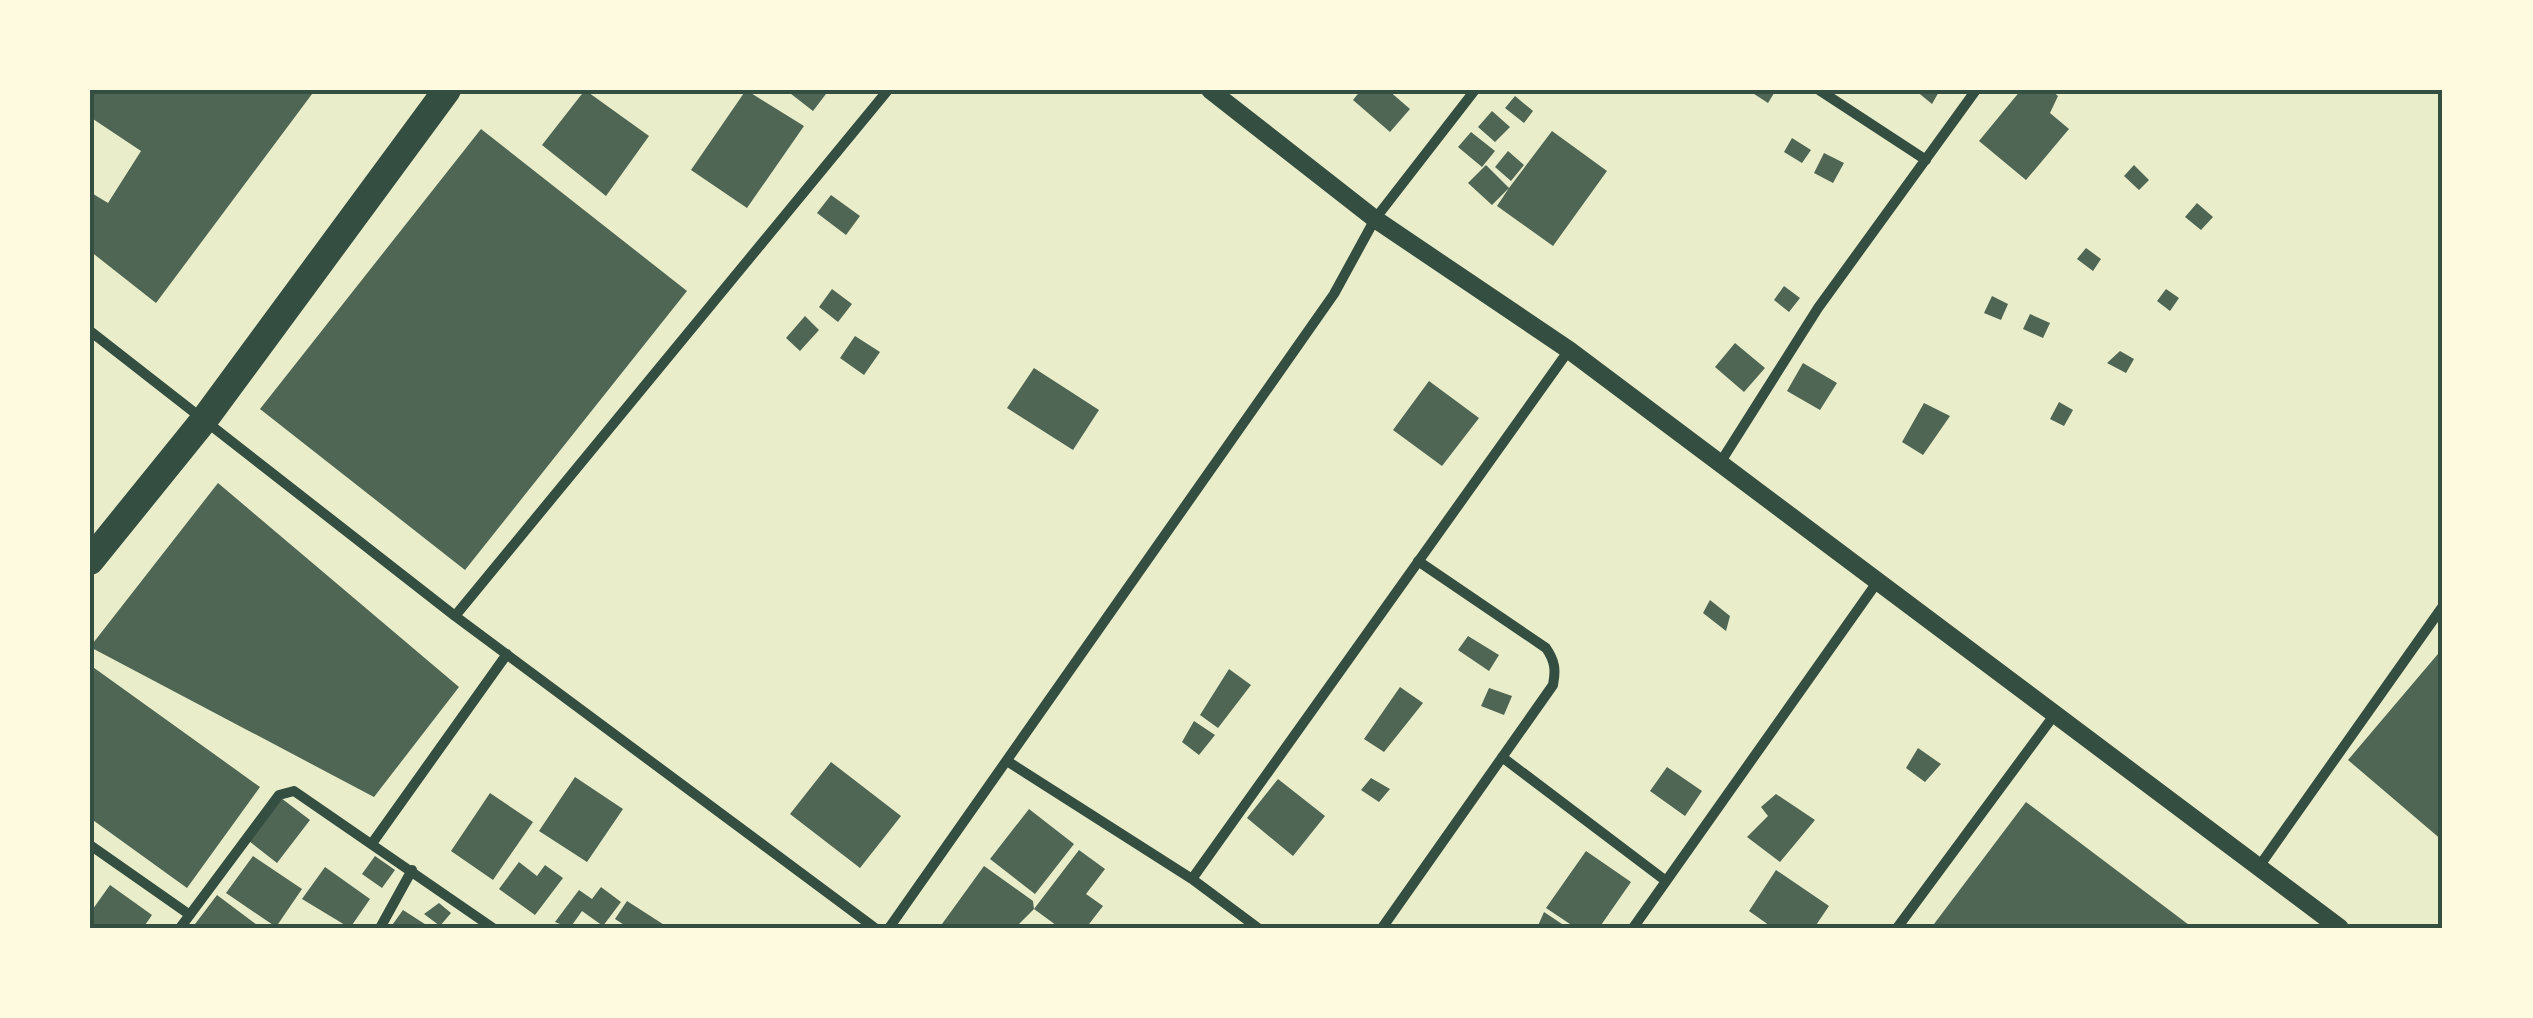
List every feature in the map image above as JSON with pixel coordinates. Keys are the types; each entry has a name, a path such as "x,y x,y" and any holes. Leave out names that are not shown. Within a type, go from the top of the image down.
{"highway":[{"path":"90,562 204,420 447,90"}],"street":[{"path":"455,616 888,90"},
{"path":"1210,90 1375,219 1569,350 2340,928"},
{"path":"889,928 1334,294 1375,219 1475,90"},
{"path":"1820,90 1926,160"},
{"path":"1720,463 1818,308 1976,90"},
{"path":"90,332 455,616 875,928"},
{"path":"1192,879 1569,350"},
{"path":"1382,928 1552,685 1554,659 1546,648 1418,561"},
{"path":"1633,928 1878,581"},
{"path":"2258,868 2443,606"},
{"path":"373,842 507,654"},
{"path":"1896,928 2055,714"},
{"path":"1502,756 1666,881"},
{"path":"1008,761 1192,879 1258,928"},
{"path":"180,928 279,794 287,791 302,792 493,928"},
{"path":"90,845 190,915"},
{"path":"380,928 412,870"}],"building":[{"path":"90,90 315,90 156,303 90,251 90,192 108,203 141,151 90,117"},
{"path":"585,90 649,136 606,196 542,145"},
{"path":"746,90 804,126 747,208 691,170"},
{"path":"786,90 829,90 813,111"},
{"path":"1361,90 1388,90 1410,109 1390,132 1353,100"},
{"path":"1748,90 1776,90 1768,103"},
{"path":"1915,90 1940,90 1932,104"},
{"path":"2021,90 2051,90 2058,96 2050,113 2069,129 2026,180 1979,141"},
{"path":"1515,96 1533,111 1524,123 1505,108"},
{"path":"1492,111 1510,127 1495,142 1478,127"},
{"path":"481,129 687,291 465,570 260,409"},
{"path":"1552,131 1607,171 1553,246 1497,206"},
{"path":"1471,132 1495,151 1482,167 1458,147"},
{"path":"1792,138 1811,150 1802,163 1784,152"},
{"path":"1508,151 1524,165 1511,181 1495,167"},
{"path":"1824,153 1844,163 1833,183 1814,173"},
{"path":"1486,165 1509,188 1492,205 1468,183"},
{"path":"2134,165 2149,180 2139,190 2124,176"},
{"path":"831,195 860,216 846,235 817,213"},
{"path":"2197,203 2213,217 2201,230 2185,217"},
{"path":"2086,248 2101,259 2093,271 2077,259"},
{"path":"1784,286 1800,298 1789,312 1774,300"},
{"path":"832,289 852,304 838,322 819,307"},
{"path":"2166,289 2179,298 2170,311 2157,301"},
{"path":"1992,296 2008,304 2001,320 1984,313"},
{"path":"2030,314 2050,323 2043,338 2023,329"},
{"path":"805,316 819,330 800,351 786,338"},
{"path":"855,336 880,352 864,375 840,358"},
{"path":"1735,343 1765,368 1744,392 1715,367"},
{"path":"2120,351 2134,359 2126,373 2107,363"},
{"path":"1803,363 1837,383 1820,410 1787,391"},
{"path":"1034,368 1099,410 1073,450 1007,408"},
{"path":"1429,381 1479,418 1442,466 1393,430"},
{"path":"2059,402 2073,410 2064,426 2050,419"},
{"path":"1924,403 1950,416 1923,455 1902,442"},
{"path":"218,483 459,687 374,797 90,647"},
{"path":"1710,600 1730,616 1726,631 1703,613"},
{"path":"1468,636 1499,655 1489,671 1458,650"},
{"path":"2443,648 2443,841 2348,760"},
{"path":"90,665 260,787 187,888 90,818"},
{"path":"1229,669 1251,685 1218,728 1200,715"},
{"path":"1400,687 1423,703 1384,752 1364,739"},
{"path":"1489,688 1512,696 1504,715 1481,706"},
{"path":"1194,721 1215,735 1199,755 1182,742"},
{"path":"1918,748 1941,764 1925,782 1906,768"},
{"path":"831,762 901,816 860,868 790,814"},
{"path":"1667,767 1702,791 1685,816 1650,791"},
{"path":"575,777 623,809 587,862 539,831"},
{"path":"1371,778 1390,789 1379,802 1361,790"},
{"path":"1278,779 1325,816 1293,856 1247,818"},
{"path":"490,793 533,822 493,880 451,851"},
{"path":"1776,794 1815,820 1780,862 1747,837 1768,816 1761,807"},
{"path":"281,798 310,820 277,863 249,841"},
{"path":"2026,802 2193,928 1931,928"},
{"path":"1029,809 1074,844 1035,894 990,859"},
{"path":"1079,850 1105,869 1086,894 1103,906 1086,928 1060,928 1034,909"},
{"path":"1586,851 1631,882 1599,928 1576,928 1546,908"},
{"path":"253,856 302,889 276,927 226,893"},
{"path":"375,856 395,870 382,888 362,874"},
{"path":"519,862 537,876 545,865 563,878 535,915 499,889"},
{"path":"984,866 1033,901 1034,909 1015,928 948,928 942,924"},
{"path":"325,867 370,899 350,928 302,899"},
{"path":"1776,870 1829,906 1814,928 1773,928 1749,911"},
{"path":"110,885 152,915 143,928 90,928 90,913"},
{"path":"601,887 621,902 603,926 582,911 570,928 555,922 579,890 592,899"},
{"path":"217,895 261,928 192,928"},
{"path":"627,901 669,928 629,928 615,919"},
{"path":"439,903 451,913 440,926 424,914"},
{"path":"403,910 431,928 390,928"},
{"path":"1544,912 1568,928 1537,928"}]}
